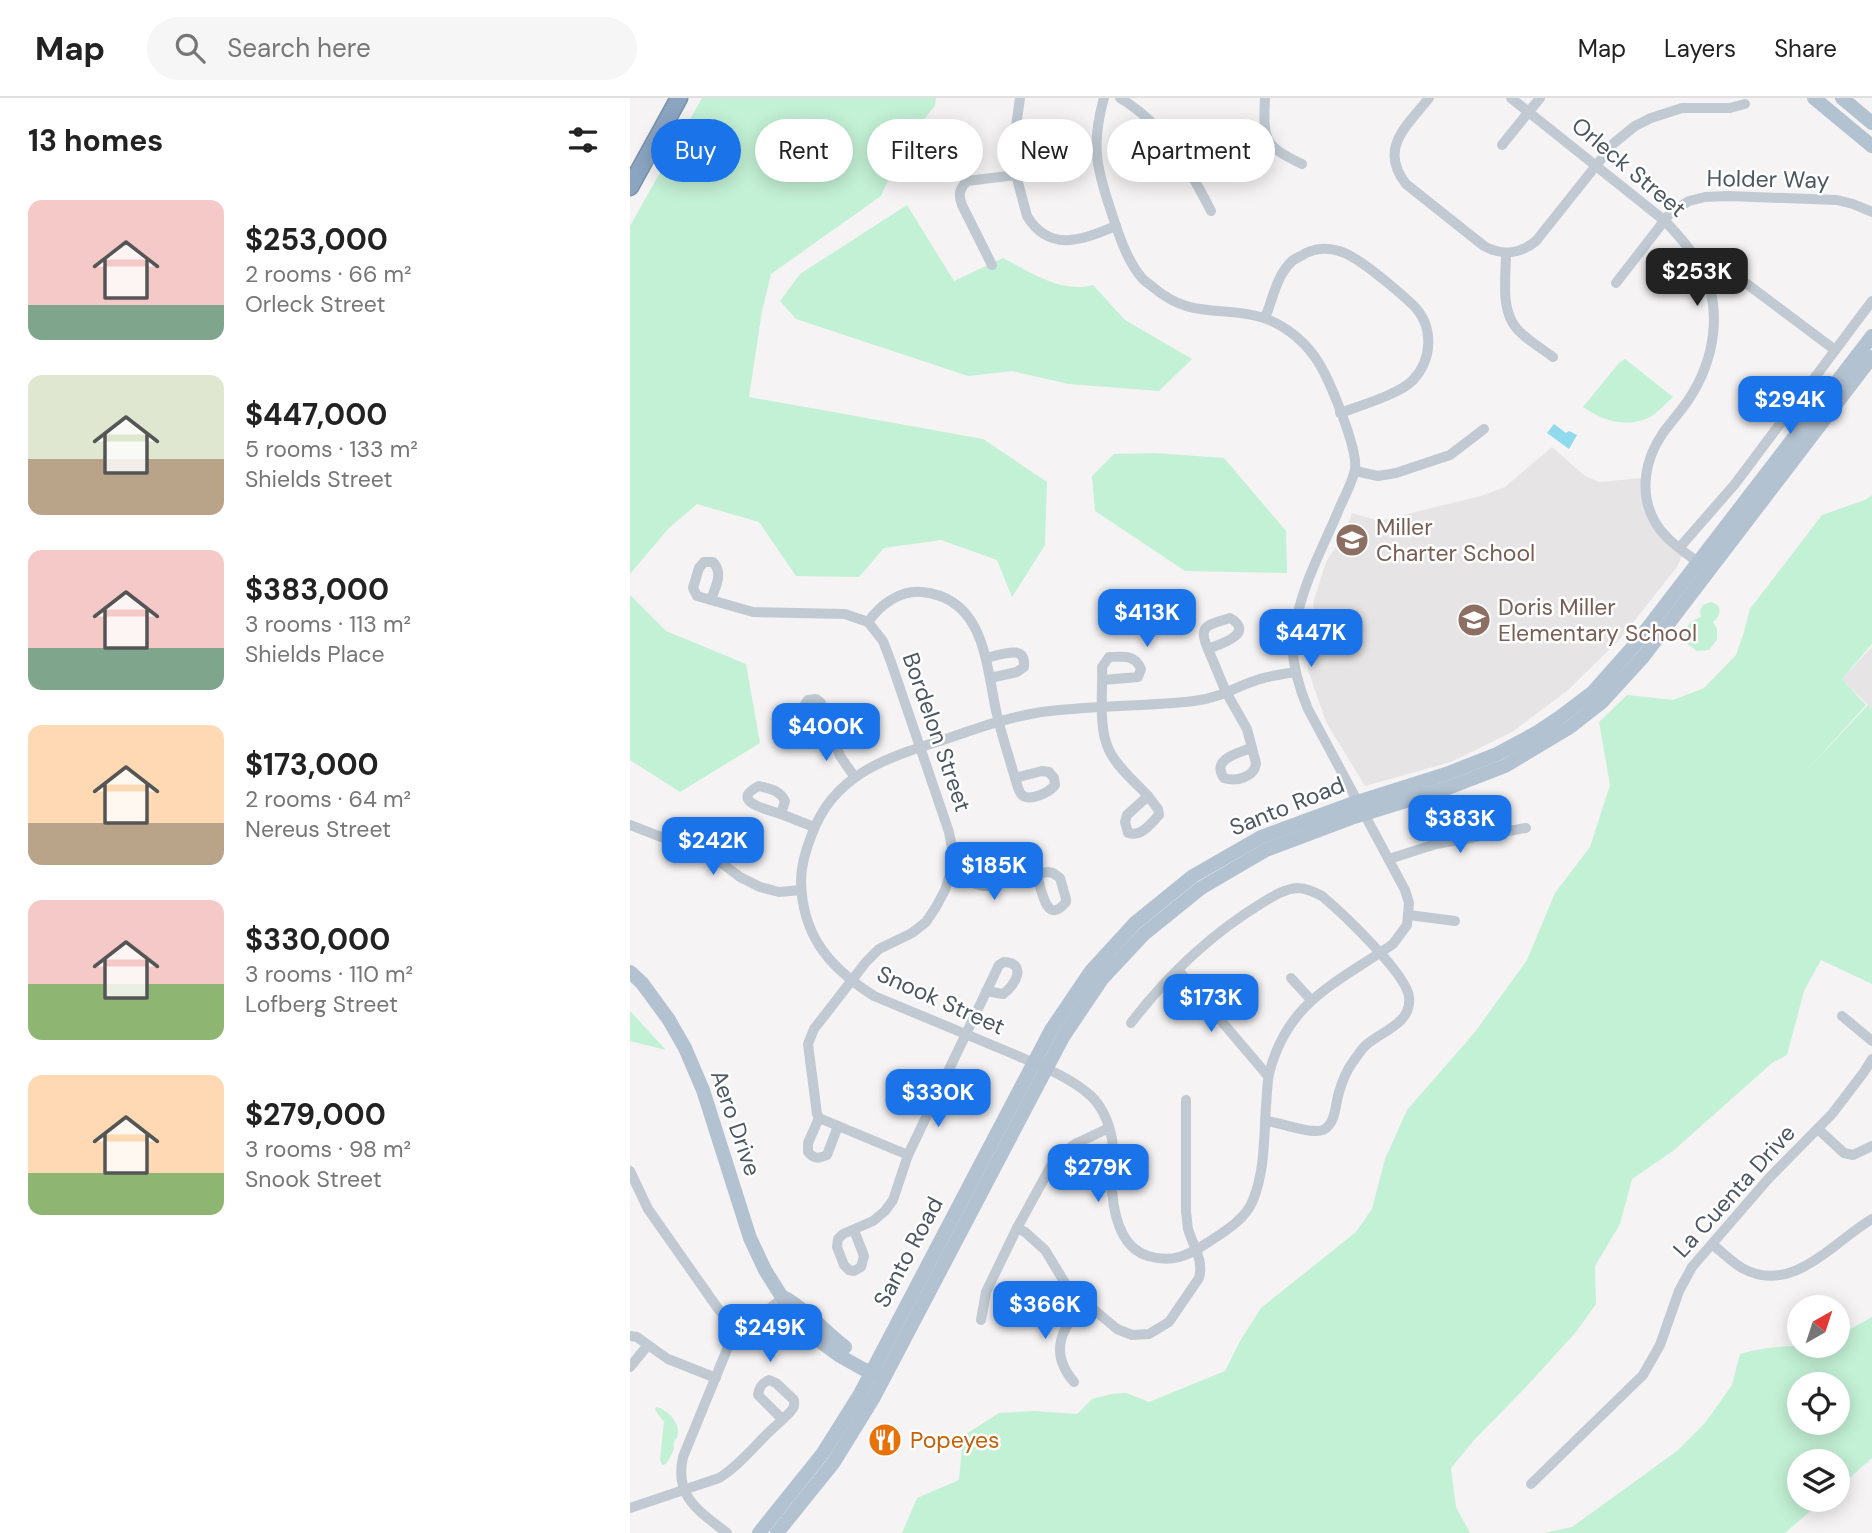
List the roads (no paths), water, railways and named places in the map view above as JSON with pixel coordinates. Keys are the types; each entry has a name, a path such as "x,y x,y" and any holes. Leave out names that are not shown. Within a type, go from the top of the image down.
{"highway":[{"path":"630,187 679,98"}],"main road":[{"path":"1814,98 1872,146"},
{"path":"1842,98 1872,122"},
{"name":"Santo Road","path":"777,1533 834,1462 860,1420 878,1374 1039,1066 1063,1037 1102,979 1159,920 1201,888 1266,850 1361,808 1448,788 1506,766 1570,727 1602,702 1643,657 1703,566 1872,336"},
{"name":"Santo Road","path":"1703,566 1872,357"},
{"name":"Aero Drive","path":"630,971 669,1020 685,1048 703,1090 750,1238 765,1270 783,1298 799,1306 828,1335 878,1374"},
{"name":"Santo Road","path":"759,1533 823,1453 878,1374"}],"street":[{"path":"1017,119 1020,98"},
{"path":"1104,98 1095,138 1097,162 1116,226 1142,278 1166,298 1178,304 1195,309 1265,318 1292,333 1312,353 1322,368 1352,441 1355,471 1298,609 1292,641 1300,691 1405,890 1409,915 1455,921"},
{"path":"1120,98 1147,116 1180,155 1211,212"},
{"path":"1265,98 1265,129 1269,143 1279,153 1302,164"},
{"path":"1429,98 1399,134 1395,146 1395,164 1402,178 1442,213 1484,246 1506,253 1522,250 1536,241 1620,137 1643,122 1682,108 1730,108 1745,104"},
{"name":"Orleck Street","path":"1511,98 1665,221 1685,242 1702,269 1711,298 1714,330 1710,353 1703,375 1689,399 1655,446 1647,468 1645,485 1648,506 1664,535 1703,566"},
{"path":"1502,145 1540,98"},
{"path":"992,264 959,196 960,189 967,181 997,177"},
{"path":"1018,182 1027,216 1042,233 1062,241 1070,241 1084,239 1116,226"},
{"name":"Holder Way","path":"1616,283 1671,212 1683,204 1705,197 1837,200 1872,212"},
{"path":"1265,318 1279,277 1293,260 1311,251 1324,249 1341,251 1356,258 1417,309 1425,323 1429,341 1423,368 1412,382 1401,390 1340,412"},
{"path":"1506,253 1508,315 1518,330 1553,357"},
{"path":"1707,283 1735,279 1747,284 1835,350"},
{"path":"1679,547 1735,484 1872,301"},
{"path":"1355,471 1378,476 1396,473 1450,455 1484,429"},
{"path":"711,600 753,612 845,614 868,622 880,607 897,596 914,592 936,593 952,601 963,610 980,637 1015,778"},
{"name":"Bordelon Street","path":"819,1118 808,1044 814,1029 879,949 912,933 926,922 936,907 952,869 949,832 883,641 868,622"},
{"path":"1208,649 1226,692 1243,721 1251,748"},
{"path":"986,658 1016,652 1022,654 1025,660 1024,667 1017,673 990,678"},
{"name":"Snook Street","path":"1296,672 1257,680 1212,699 1036,713 920,748 855,776 832,799 814,827 807,846 801,874 802,890 807,918 818,943 834,966 874,996 1039,1066 1083,1089 1094,1098 1109,1128 1113,1148 1112,1190 1118,1226 1126,1239 1142,1254 1163,1260 1174,1259 1196,1250 1237,1222 1252,1203 1260,1181 1268,1076 1279,1044 1293,1018 1324,989 1381,952 1400,936 1407,925 1409,915"},
{"path":"1103,680 1104,733 1109,750 1148,796"},
{"path":"831,732 840,756 855,776"},
{"path":"781,814 814,827"},
{"path":"630,825 715,858 740,877 760,887 779,892 802,890"},
{"path":"1389,859 1436,844 1526,828"},
{"path":"950,877 991,886 1037,874"},
{"path":"1131,1023 1156,991 1228,925 1287,890 1311,890 1322,896 1381,952 1407,991 1407,1012 1400,1022 1365,1046 1351,1065 1344,1077 1332,1121 1327,1128 1315,1132 1265,1121"},
{"path":"1178,970 1268,1076"},
{"path":"1291,978 1311,1000"},
{"path":"854,1230 873,1221 893,1200 908,1155 986,991"},
{"path":"1842,1016 1872,1041"},
{"name":"La Cuenta Drive","path":"1531,1484 1643,1375 1660,1345 1679,1291 1692,1267 1769,1178 1818,1129 1872,1059"},
{"path":"1017,1228 1045,1250 1068,1288 1117,1329 1132,1335 1149,1334 1169,1322 1199,1278 1201,1270 1188,1229 1186,1212 1186,1100"},
{"path":"838,1126 827,1155 813,1157 808,1152 808,1143 819,1118 908,1155"},
{"path":"981,1320 986,1292 1017,1228 1055,1161 1075,1144 1109,1128"},
{"path":"1818,1129 1844,1153 1853,1155 1872,1146"},
{"path":"630,1171 648,1209 719,1310 739,1332"},
{"path":"1712,1244 1742,1268 1759,1274 1787,1275 1810,1265 1872,1219"},
{"path":"727,1533 689,1500 681,1482 683,1457 728,1347 739,1332 783,1298"},
{"path":"1074,1382 1062,1364 1060,1344 1065,1326 1084,1302"},
{"path":"630,1336 637,1337 668,1359 716,1378"},
{"path":"630,1367 648,1345"},
{"path":"630,1508 719,1478 729,1472 782,1419"}],"water":[{"path":"1554,424 1566,433 1569,431 1577,435 1569,449 1547,433"}],"place":[{"name":"Miller Charter School","path":"1352,540"},
{"name":"Doris Miller Elementary School","path":"1474,620"},
{"name":"Popeyes","path":"885,1440"}]}
